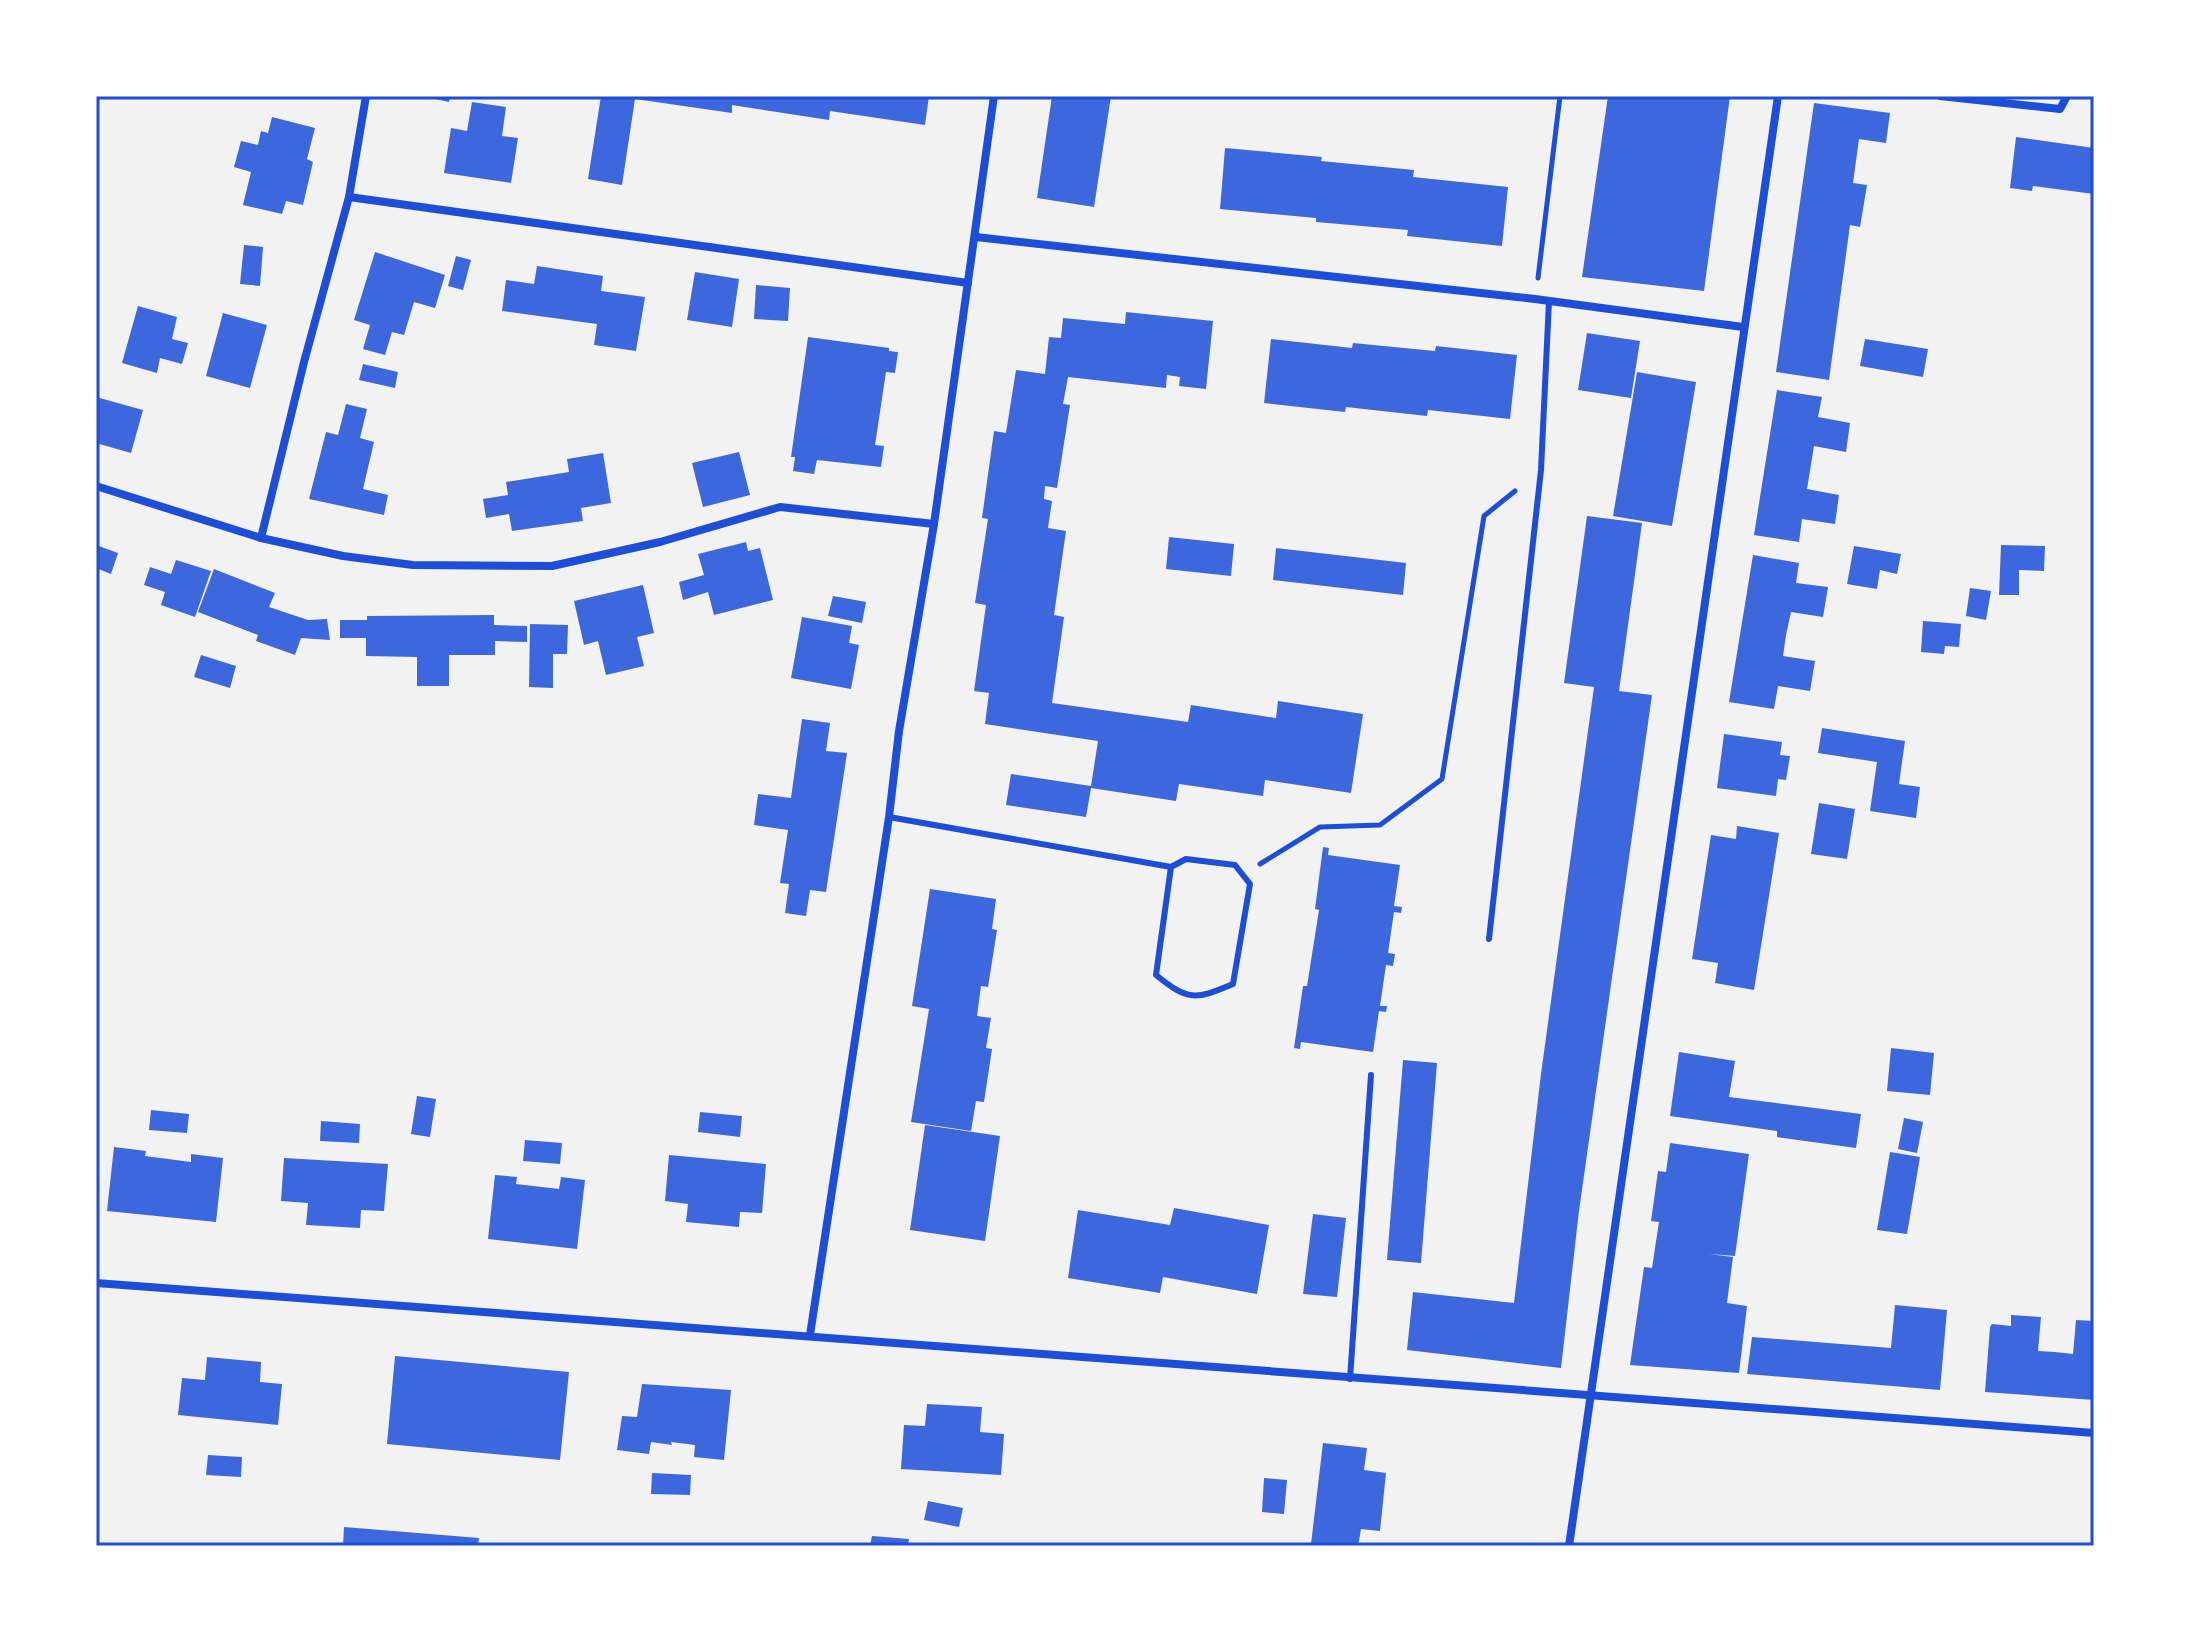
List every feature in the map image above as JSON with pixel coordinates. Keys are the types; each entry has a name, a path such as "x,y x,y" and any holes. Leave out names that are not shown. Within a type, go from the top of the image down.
{"street":[{"path":"261,538 349,197 366,96"},
{"path":"810,1335 889,817 899,731 934,524 994,96"},
{"path":"1569,1546 1778,96"},
{"path":"1940,96 2060,109 2067,96"},
{"path":"349,197 968,283"},
{"path":"976,237 1535,299 1743,327"},
{"path":"96,486 261,538 343,556 413,565 552,566 660,542 780,507 934,524"},
{"path":"96,1283 2094,1433"}],"lane":[{"path":"1489,939 1541,470 1549,301"},
{"path":"889,817 1171,867 1186,859 1235,865 1250,884 1233,984 1204,997 1179,993 1156,975 1171,867"},
{"path":"1350,1379 1371,1075"}],"path":[{"path":"1535,299 1560,96"},
{"path":"1243,875 1320,827 1380,825 1442,779 1484,516 1541,470"}],"building":[{"path":"422,96 450,96 449,102"},
{"path":"601,96 929,96 925,125 830,111 829,120 732,105 732,113 635,99 622,185 588,179"},
{"path":"1052,96 1111,96 1094,207 1037,198"},
{"path":"1608,96 1730,96 1704,291 1582,277"},
{"path":"472,102 506,107 502,136 518,138 511,183 444,173 451,128 467,131"},
{"path":"1814,103 1890,113 1886,143 1859,139 1853,183 1867,185 1860,227 1850,225 1829,380 1776,372"},
{"path":"272,117 315,128 307,159 313,162 303,205 286,201 282,214 243,205 251,172 234,167 241,141 258,145 261,131 268,133"},
{"path":"2016,137 2094,148 2094,194 2033,186 2032,191 2010,188"},
{"path":"1225,148 1322,157 1321,161 1414,170 1413,177 1508,187 1502,246 1407,236 1408,230 1220,209"},
{"path":"244,245 263,247 260,286 240,284"},
{"path":"375,252 445,275 435,308 414,302 404,335 392,332 385,355 363,349 370,325 354,320"},
{"path":"456,256 471,260 463,290 448,286"},
{"path":"537,266 603,276 601,291 645,297 636,351 594,345 597,324 502,311 506,280 534,284"},
{"path":"695,272 739,279 732,327 687,320"},
{"path":"756,285 790,288 788,321 754,319"},
{"path":"138,306 177,317 172,339 188,343 182,364 160,358 157,373 122,363"},
{"path":"1126,312 1213,321 1206,389 1179,386 1180,377 1167,375 1166,388 1068,377 1063,404 1070,405 1057,488 1045,486 1044,499 1052,501 1048,528 1066,531 1054,615 1064,617 1052,703 1188,722 1191,705 1276,718 1278,701 1363,714 1351,793 1265,780 1263,796 1179,784 1176,801 1091,788 1086,817 1006,805 1011,774 1091,786 1098,741 985,724 989,693 974,691 986,605 975,603 988,519 982,518 994,431 1006,433 1016,370 1045,374 1049,337 1061,338 1063,318 1125,324"},
{"path":"223,313 267,325 250,388 206,376"},
{"path":"1587,333 1640,341 1631,398 1578,390"},
{"path":"808,337 889,348 889,351 898,352 895,373 886,372 875,445 884,446 881,467 817,460 814,474 793,471 795,457 791,457"},
{"path":"1271,339 1352,348 1353,343 1435,351 1436,346 1517,355 1510,419 1428,410 1427,416 1346,407 1345,412 1264,403"},
{"path":"1865,339 1928,349 1923,377 1860,366"},
{"path":"363,364 398,372 395,388 359,380"},
{"path":"1637,372 1696,382 1672,526 1613,516"},
{"path":"1777,390 1822,397 1818,417 1850,423 1846,452 1814,446 1807,489 1839,495 1835,524 1802,519 1799,542 1754,535"},
{"path":"96,397 143,410 131,453 96,443"},
{"path":"346,404 367,409 360,438 374,442 363,489 388,495 384,515 309,499 326,432 338,435"},
{"path":"739,452 750,495 703,507 692,463"},
{"path":"603,453 611,503 581,508 583,521 512,531 509,514 486,518 483,499 508,495 506,482 569,472 567,459"},
{"path":"1587,516 1642,523 1619,691 1652,695 1579,1211 1561,1368 1407,1350 1413,1292 1514,1303 1541,1074 1594,687 1564,683"},
{"path":"1169,537 1234,544 1231,576 1166,569"},
{"path":"746,542 748,551 760,548 773,600 714,615 708,592 683,600 679,582 704,575 698,554"},
{"path":"96,545 118,553 111,574 96,568"},
{"path":"2001,545 2045,546 2044,571 2019,570 2019,595 1999,595"},
{"path":"1854,546 1901,554 1897,574 1880,570 1877,589 1847,584"},
{"path":"1276,548 1406,563 1403,595 1273,580"},
{"path":"1753,555 1799,563 1796,583 1828,587 1823,617 1791,612 1786,635 1783,656 1815,661 1810,691 1778,686 1774,709 1729,702"},
{"path":"176,560 211,571 195,617 161,605 165,592 144,585 150,567 171,574"},
{"path":"214,569 275,593 269,607 308,620 327,619 330,640 301,638 295,655 256,641 258,635 198,612"},
{"path":"643,585 654,633 637,637 644,666 606,675 598,641 584,645 574,601"},
{"path":"1970,588 1991,591 1986,620 1966,616"},
{"path":"833,596 866,602 862,623 828,616"},
{"path":"494,615 494,625 527,626 527,642 495,641 495,655 449,655 449,686 417,686 417,657 366,656 366,638 340,638 340,620 367,620 367,616"},
{"path":"802,617 852,626 849,643 859,645 851,689 791,678"},
{"path":"1923,621 1961,624 1959,647 1945,646 1944,654 1921,652"},
{"path":"530,624 568,625 567,654 553,654 553,688 529,687"},
{"path":"201,655 236,666 230,688 194,677"},
{"path":"802,719 830,723 826,751 847,753 826,892 810,890 806,916 785,913 789,884 780,883 788,830 754,825 758,794 791,798"},
{"path":"1822,728 1905,741 1899,784 1920,787 1916,818 1870,811 1877,762 1818,753"},
{"path":"1724,734 1782,742 1780,755 1790,756 1786,780 1778,779 1776,796 1717,788"},
{"path":"1819,803 1855,809 1847,859 1811,854"},
{"path":"1737,826 1779,833 1754,990 1715,983 1718,963 1692,959 1711,835 1736,839"},
{"path":"1323,847 1329,848 1328,855 1400,865 1394,906 1402,907 1401,913 1394,912 1388,953 1395,954 1393,966 1386,965 1380,1006 1387,1006 1386,1012 1379,1011 1373,1052 1301,1042 1300,1049 1294,1048 1319,910 1315,909"},
{"path":"930,889 996,899 992,929 997,930 988,987 981,986 977,1016 991,1018 986,1048 992,1049 984,1102 976,1101 971,1131 911,1122 929,1009 912,1006"},
{"path":"1891,1048 1934,1053 1930,1095 1887,1091"},
{"path":"1679,1052 1735,1061 1729,1097 1861,1114 1856,1148 1777,1137 1777,1131 1670,1116"},
{"path":"1403,1060 1437,1063 1421,1263 1387,1260"},
{"path":"417,1096 436,1099 430,1137 411,1134"},
{"path":"151,1110 189,1114 187,1133 149,1130"},
{"path":"700,1112 742,1116 740,1137 698,1132"},
{"path":"1904,1118 1923,1122 1917,1153 1898,1149"},
{"path":"321,1121 360,1124 359,1143 320,1141"},
{"path":"925,1125 1000,1136 985,1241 910,1230"},
{"path":"525,1140 562,1143 560,1164 523,1161"},
{"path":"1670,1143 1749,1154 1735,1256 1709,1254 1733,1257 1727,1303 1747,1306 1739,1373 1630,1365 1644,1267 1652,1268 1659,1222 1651,1221 1658,1171 1666,1172"},
{"path":"114,1147 146,1151 145,1156 191,1162 191,1154 223,1158 216,1222 107,1211"},
{"path":"1890,1152 1920,1157 1907,1234 1877,1230"},
{"path":"669,1155 766,1164 762,1213 740,1212 739,1227 686,1222 688,1204 665,1201"},
{"path":"284,1158 388,1164 384,1211 361,1210 360,1228 306,1225 308,1203 281,1201"},
{"path":"495,1175 517,1177 516,1184 559,1189 561,1177 585,1180 577,1249 488,1239"},
{"path":"1174,1208 1269,1225 1257,1294 1163,1277 1160,1293 1068,1278 1078,1210 1170,1225"},
{"path":"1313,1214 1346,1218 1337,1297 1303,1294"},
{"path":"1895,1305 1947,1310 1940,1390 1747,1374 1752,1337 1891,1348"},
{"path":"2011,1315 2041,1317 2038,1351 2073,1354 2076,1320 2094,1321 2094,1400 1985,1392 1990,1327 1992,1324 2011,1326"},
{"path":"395,1356 569,1372 560,1460 387,1444"},
{"path":"207,1357 261,1362 260,1382 282,1384 278,1425 178,1415 182,1378 205,1380"},
{"path":"642,1384 731,1390 724,1460 694,1457 695,1445 671,1442 672,1445 651,1442 649,1454 617,1450 622,1416 637,1417"},
{"path":"927,1404 982,1407 980,1432 1004,1434 1001,1475 901,1469 904,1425 925,1426"},
{"path":"1323,1443 1367,1448 1364,1470 1386,1473 1380,1531 1361,1529 1358,1546 1311,1544"},
{"path":"208,1455 242,1457 241,1477 206,1475"},
{"path":"652,1473 691,1475 690,1495 651,1494"},
{"path":"1264,1478 1287,1480 1284,1514 1262,1512"},
{"path":"928,1501 963,1508 959,1527 924,1520"},
{"path":"344,1527 479,1538 478,1546 343,1546"},
{"path":"872,1536 909,1539 908,1546 870,1546"}]}
